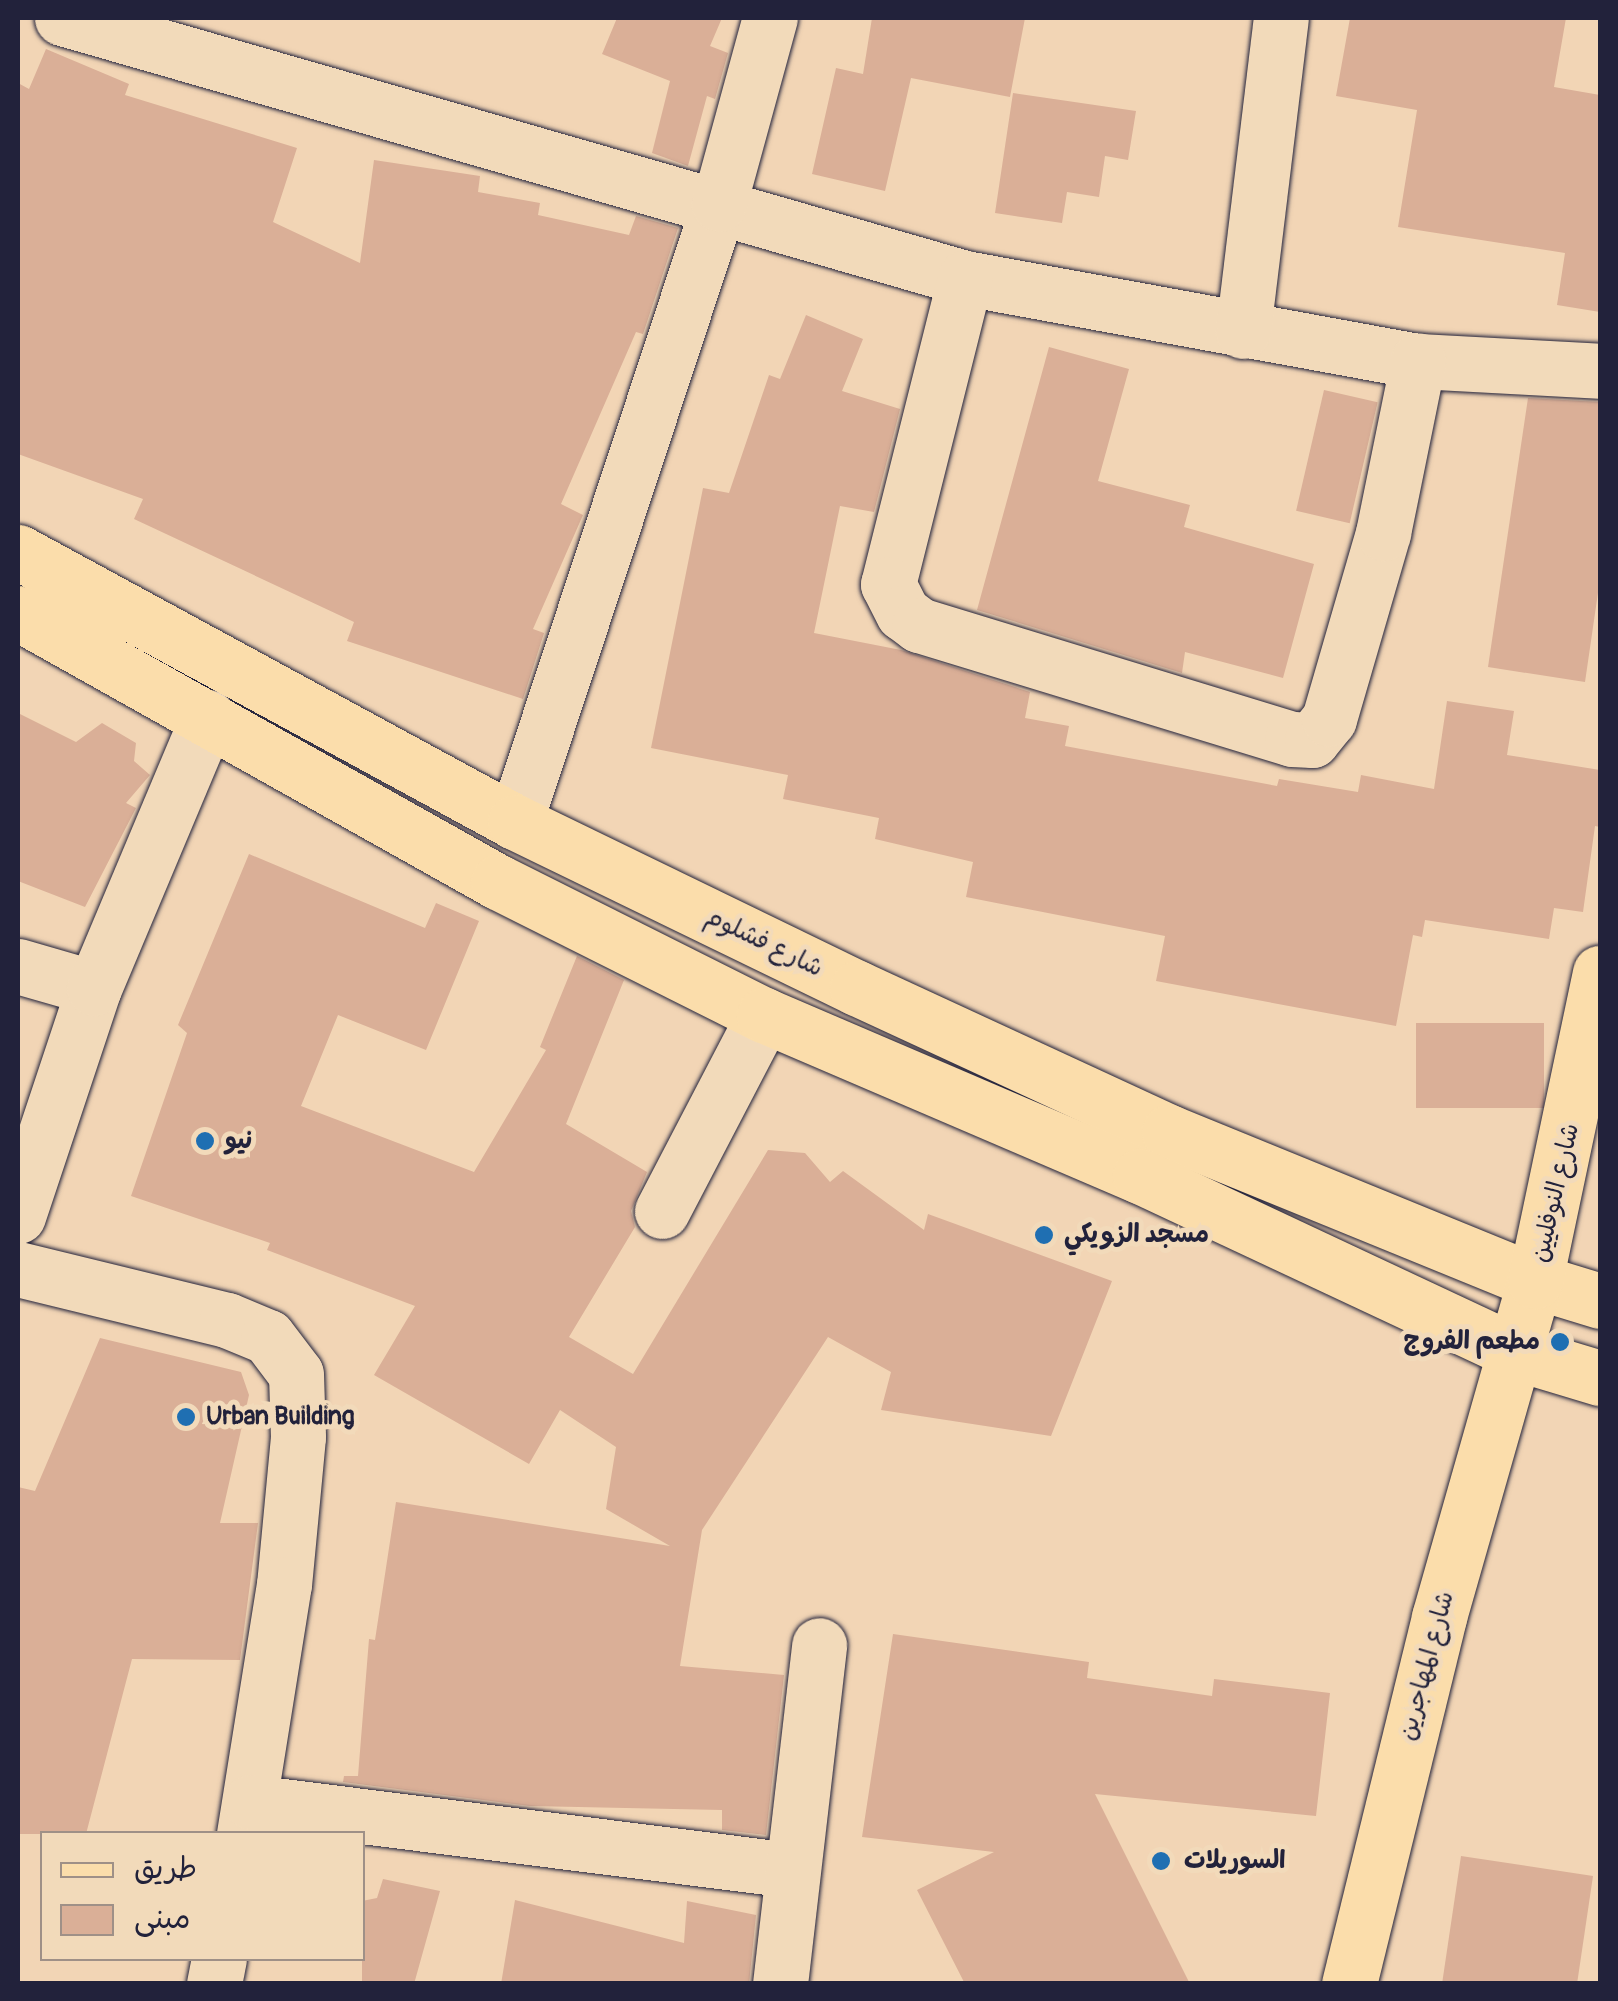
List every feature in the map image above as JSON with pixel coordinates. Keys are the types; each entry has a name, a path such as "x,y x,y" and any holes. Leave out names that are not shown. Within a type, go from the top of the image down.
{"main road":[{"name":"شارع فشلوم","path":"18,552 516,822 1154,1154 1516,1352 1600,1378"},
{"name":"شارع فشلوم","path":"18,613 498,882 764,1015 1154,1154 1600,1301"},
{"name":"شارع النوفليين","path":"1516,1352 1535,1282 1600,973"},
{"name":"شارع المهاجرين","path":"1349,1984 1439,1617 1516,1352"}],"street":[{"path":"62,18 719,204 964,278 1418,361 1600,371"},
{"path":"516,822 719,204 770,18"},
{"path":"1243,331 1281,18"},
{"path":"964,278 888,584 903,613 919,625 1292,740 1312,740 1329,720 1383,534 1418,361"},
{"path":"18,1216 94,988 208,717"},
{"path":"18,966 94,988"},
{"path":"662,1211 764,1015"},
{"path":"18,1269 227,1320 268,1336 296,1374 298,1436 284,1584 247,1818 791,1870"},
{"path":"780,1984 819,1645"}],"building":[{"path":"617,18 722,18 710,46 728,53 715,99 707,96 688,166 652,153 670,81 602,54"},
{"path":"872,18 1025,18 1010,97 911,78 885,191 812,174 836,68 863,74"},
{"path":"1350,18 1566,18 1554,87 1600,95 1600,312 1557,305 1565,253 1398,227 1417,110 1336,96"},
{"path":"46,49 129,84 125,95 297,148 273,222 360,263 374,160 480,176 478,192 540,203 538,215 629,235 636,216 678,228 643,334 636,332 561,504 583,515 533,629 544,633 523,699 347,641 354,622 134,519 143,499 18,454 18,83 29,89"},
{"path":"1013,93 1136,111 1128,160 1105,156 1099,197 1067,192 1062,223 995,213"},
{"path":"806,315 863,339 842,391 900,409 874,512 840,506 814,633 901,650 1030,692 1025,718 1069,726 1065,746 1277,786 1279,779 1358,792 1361,775 1434,789 1447,701 1514,711 1507,755 1600,770 1600,827 1595,826 1583,912 1554,908 1549,939 1425,920 1422,937 1413,935 1396,1026 1156,981 1165,936 966,897 973,862 875,839 879,818 783,799 788,775 651,748 703,488 729,493 769,375 780,379"},
{"path":"1049,347 1129,369 1098,481 1190,505 1184,527 1314,564 1283,678 1185,652 1182,673 977,610"},
{"path":"1324,390 1378,402 1350,523 1296,511"},
{"path":"1528,398 1600,402 1600,579 1585,682 1488,667"},
{"path":"18,713 76,742 102,723 136,743 134,761 150,775 126,803 136,808 85,907 18,881"},
{"path":"249,854 425,928 436,903 479,921 426,1050 338,1015 301,1106 474,1172 546,1050 540,1047 577,956 624,980 566,1124 647,1172 631,1211 635,1227 569,1337 633,1374 768,1150 805,1153 830,1182 843,1171 924,1230 928,1214 1112,1281 1051,1436 881,1410 891,1372 828,1337 702,1530 680,1666 784,1675 766,1835 722,1830 722,1810 530,1806 343,1782 344,1776 358,1776 369,1639 375,1640 396,1502 670,1546 606,1509 616,1447 560,1410 529,1464 374,1375 415,1306 267,1250 270,1243 131,1196 187,1033 178,1025"},
{"path":"1416,1023 1544,1023 1544,1108 1416,1108"},
{"path":"100,1338 241,1372 249,1395 220,1523 258,1523 240,1660 132,1659 87,1831 18,1834 18,1487 35,1491"},
{"path":"893,1634 1089,1662 1087,1678 1212,1696 1214,1679 1330,1693 1316,1816 1095,1794 1190,1984 965,1984 917,1890 994,1852 862,1837"},
{"path":"1461,1856 1593,1876 1577,1984 1442,1984"},
{"path":"383,1879 440,1891 414,1984 362,1984 365,1900 377,1898"},
{"path":"515,1900 684,1943 687,1901 756,1915 749,1984 501,1984"}],"place":[{"name":"نيو","path":"205,1141"},
{"name":"مسجد الزويكي","path":"1044,1235"},
{"name":"مطعم الفروج","path":"1560,1342"},
{"name":"Urban Building","path":"186,1417"},
{"name":"السوريلات","path":"1161,1861"}]}
